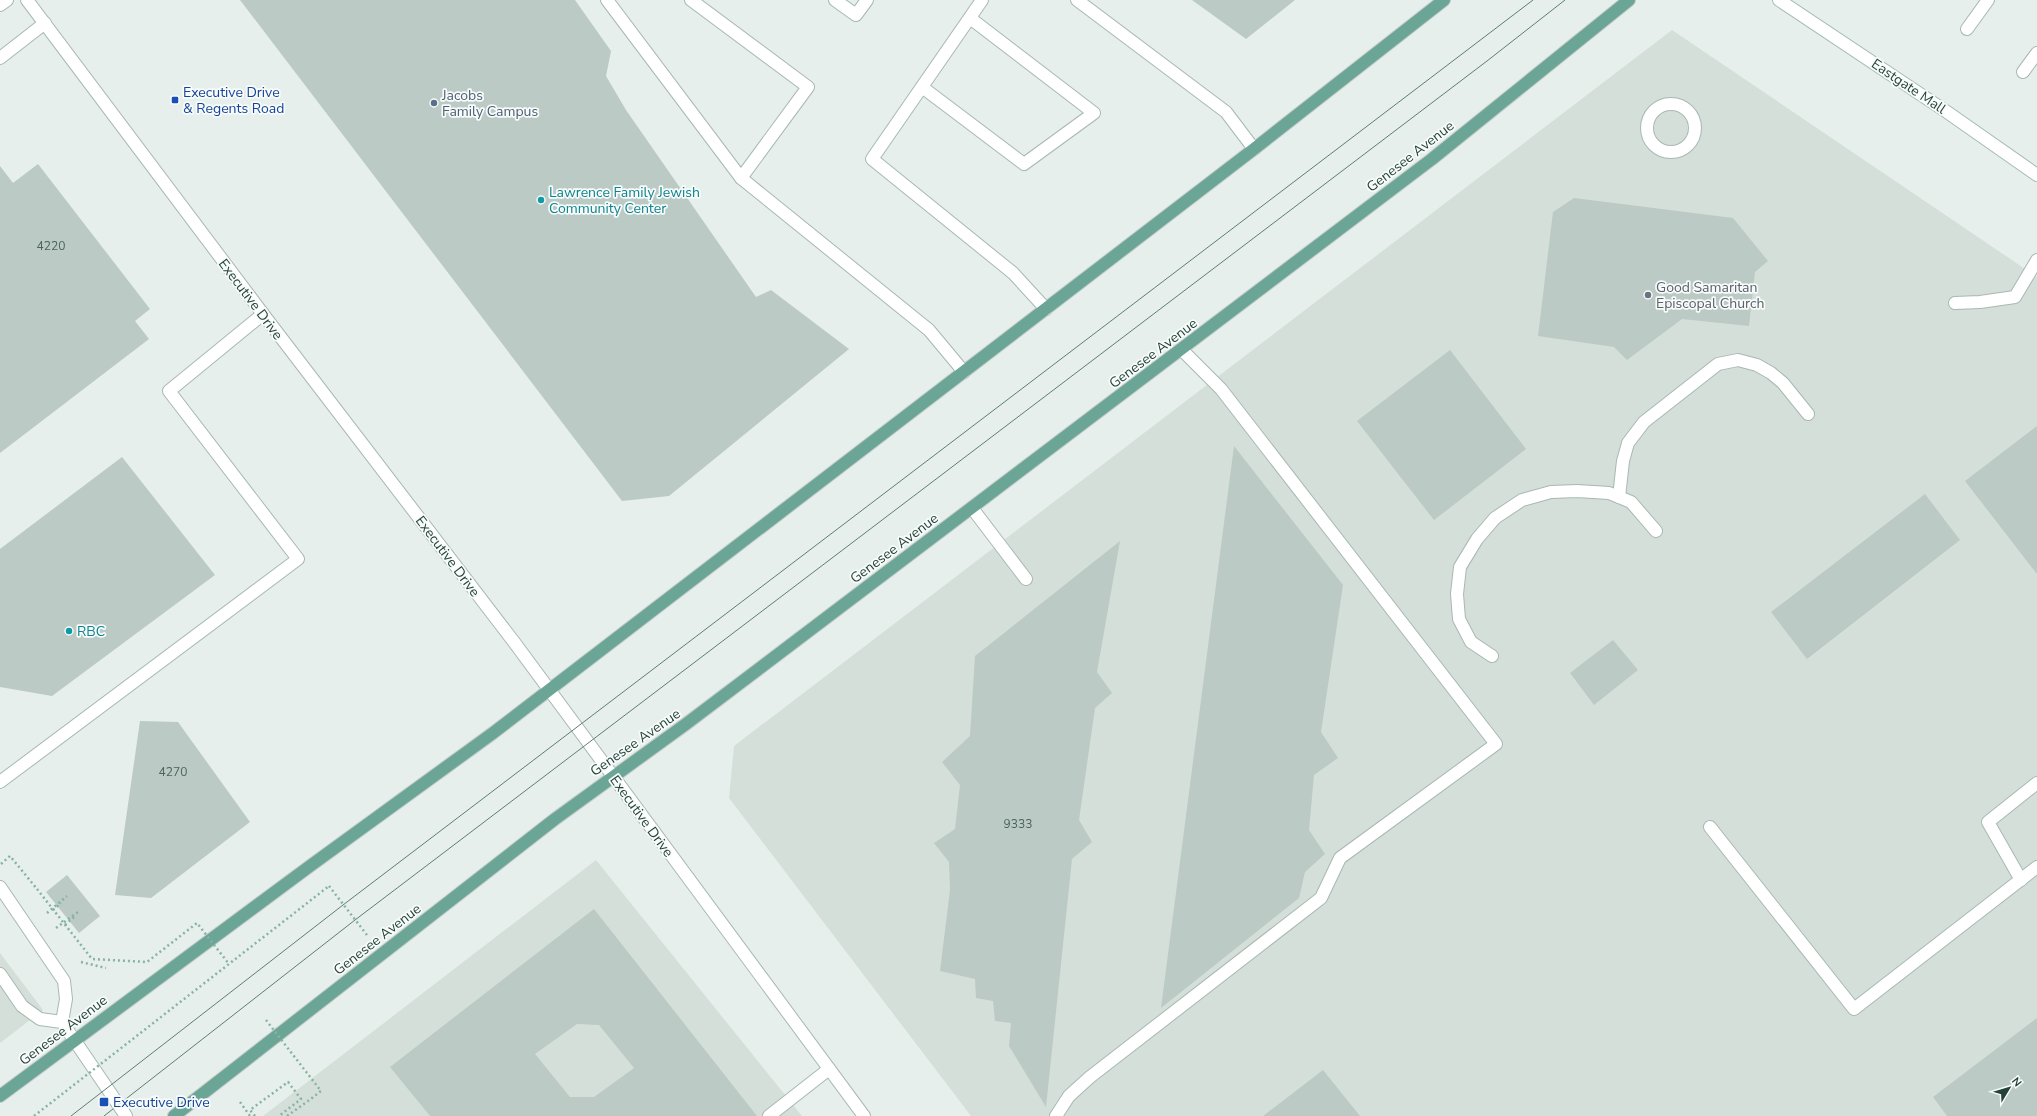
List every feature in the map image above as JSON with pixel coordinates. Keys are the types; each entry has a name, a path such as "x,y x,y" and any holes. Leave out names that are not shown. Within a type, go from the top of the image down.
{"main road":[{"name":"Genesee Avenue","path":"0,1096 75,1039 493,733 1254,149 1444,0"},
{"name":"Genesee Avenue","path":"174,1116 542,828 686,724 1182,350 1432,159 1629,0"}],"street":[{"path":"0,5 7,0"},
{"name":"Executive Drive","path":"27,0 263,314 549,690 864,1116"},
{"path":"607,0 741,178 929,330 964,372"},
{"path":"691,0 808,87 741,178"},
{"path":"835,0 856,15 867,0"},
{"path":"982,0 872,159 1014,273 1046,309"},
{"path":"1077,0 1226,112 1254,149"},
{"name":"Eastgate Mall","path":"1779,0 1947,112 2037,175"},
{"path":"1967,29 1988,0"},
{"path":"922,87 1024,164 1094,113 970,18"},
{"path":"0,58 45,23"},
{"path":"2023,72 2037,53"},
{"path":"1664,104 1680,105 1693,116 1696,124 1693,139 1688,145 1675,152 1659,149 1649,138 1647,130 1651,114 1656,108 1664,104"},
{"path":"1955,303 1980,302 2015,297 2037,260"},
{"path":"0,782 298,560 169,391 263,314"},
{"path":"1056,1116 1069,1096 1090,1076 1321,898 1340,858 1496,744 1221,389 1182,350"},
{"path":"1619,497 1623,461 1628,443 1644,422 1718,364 1738,360 1756,365 1771,373 1783,383 1808,414"},
{"path":"1492,656 1471,642 1459,619 1456,594 1460,567 1477,539 1496,518 1522,500 1551,492 1577,491 1609,493 1631,502 1656,531"},
{"path":"972,508 1026,579"},
{"path":"2021,880 1988,822 2037,783"},
{"path":"1710,827 1854,1009 2037,867"},
{"path":"0,887 64,981 66,999 62,1022"},
{"path":"0,974 22,1006 40,1019 62,1022 126,1116"},
{"path":"769,1116 829,1069"}],"path":[{"path":"34,1116 329,886 370,939"},
{"path":"36,889 92,959 147,962 198,923 229,964"},
{"path":"42,917 67,896 54,910"},
{"path":"53,931 78,912 65,925"},
{"path":"260,1024 266,1020 321,1091 287,1116"},
{"path":"255,1116 250,1110 288,1082 301,1099 279,1116"},
{"path":"240,1102 250,1116"}],"shaded area":[{"path":"1672,30 2037,277 2037,1116 971,1116 729,798 734,746"},
{"path":"596,860 802,1116 263,1116"},
{"path":"0,953 43,1010 0,1043"}],"building":[{"name":"Lawrence Family Jewish Community Center","path":"240,0 575,0 611,51 606,76 626,110 756,297 771,290 849,349 669,496 622,501"},
{"path":"1192,0 1295,0 1246,39"},
{"path":"38,164 150,309 135,321 149,339 0,453 0,166 13,183"},
{"name":"Good Samaritan Episcopal Church","path":"1574,198 1733,218 1768,261 1755,272 1749,326 1682,319 1627,360 1614,347 1538,336 1553,212"},
{"path":"1450,350 1526,449 1434,520 1357,421"},
{"path":"2037,426 2037,574 1965,481"},
{"path":"1234,446 1343,585 1321,732 1338,758 1314,775 1309,830 1325,854 1305,872 1299,898 1161,1008"},
{"name":"RBC","path":"122,457 215,575 52,696 0,687 0,549"},
{"path":"1925,494 1960,540 1807,659 1771,612"},
{"path":"1120,541 1097,672 1112,693 1095,708 1079,820 1092,842 1072,859 1046,1107 1009,1046 1011,1023 995,1021 993,1001 976,998 975,979 940,971 950,890 949,862 934,843 955,829 960,785 942,762 970,736 975,656"},
{"path":"1613,640 1638,670 1594,705 1570,673"},
{"path":"140,721 178,722 250,822 151,898 115,895"},
{"path":"67,875 100,916 79,933 46,892"},
{"path":"594,909 757,1116 430,1116 390,1067","holes":["577,1024 599,1025 634,1068 594,1097 570,1097 535,1054"]},
{"path":"2037,1018 2037,1116 1947,1116 1933,1097"},
{"path":"1323,1070 1360,1116 1263,1116"}],"tram line":[{"path":"71,1116 343,905 1533,0"},
{"path":"104,1116 355,920 1487,61 1565,0"}],"place":[{"name":"Executive Drive & Regents Road","path":"175,100"},
{"name":"Jacobs Family Campus","path":"434,103"},
{"name":"Lawrence Family Jewish Community Center","path":"541,200"},
{"name":"Good Samaritan Episcopal Church","path":"1648,295"},
{"name":"RBC","path":"69,631"},
{"name":"Executive Drive","path":"104,1102"}]}
